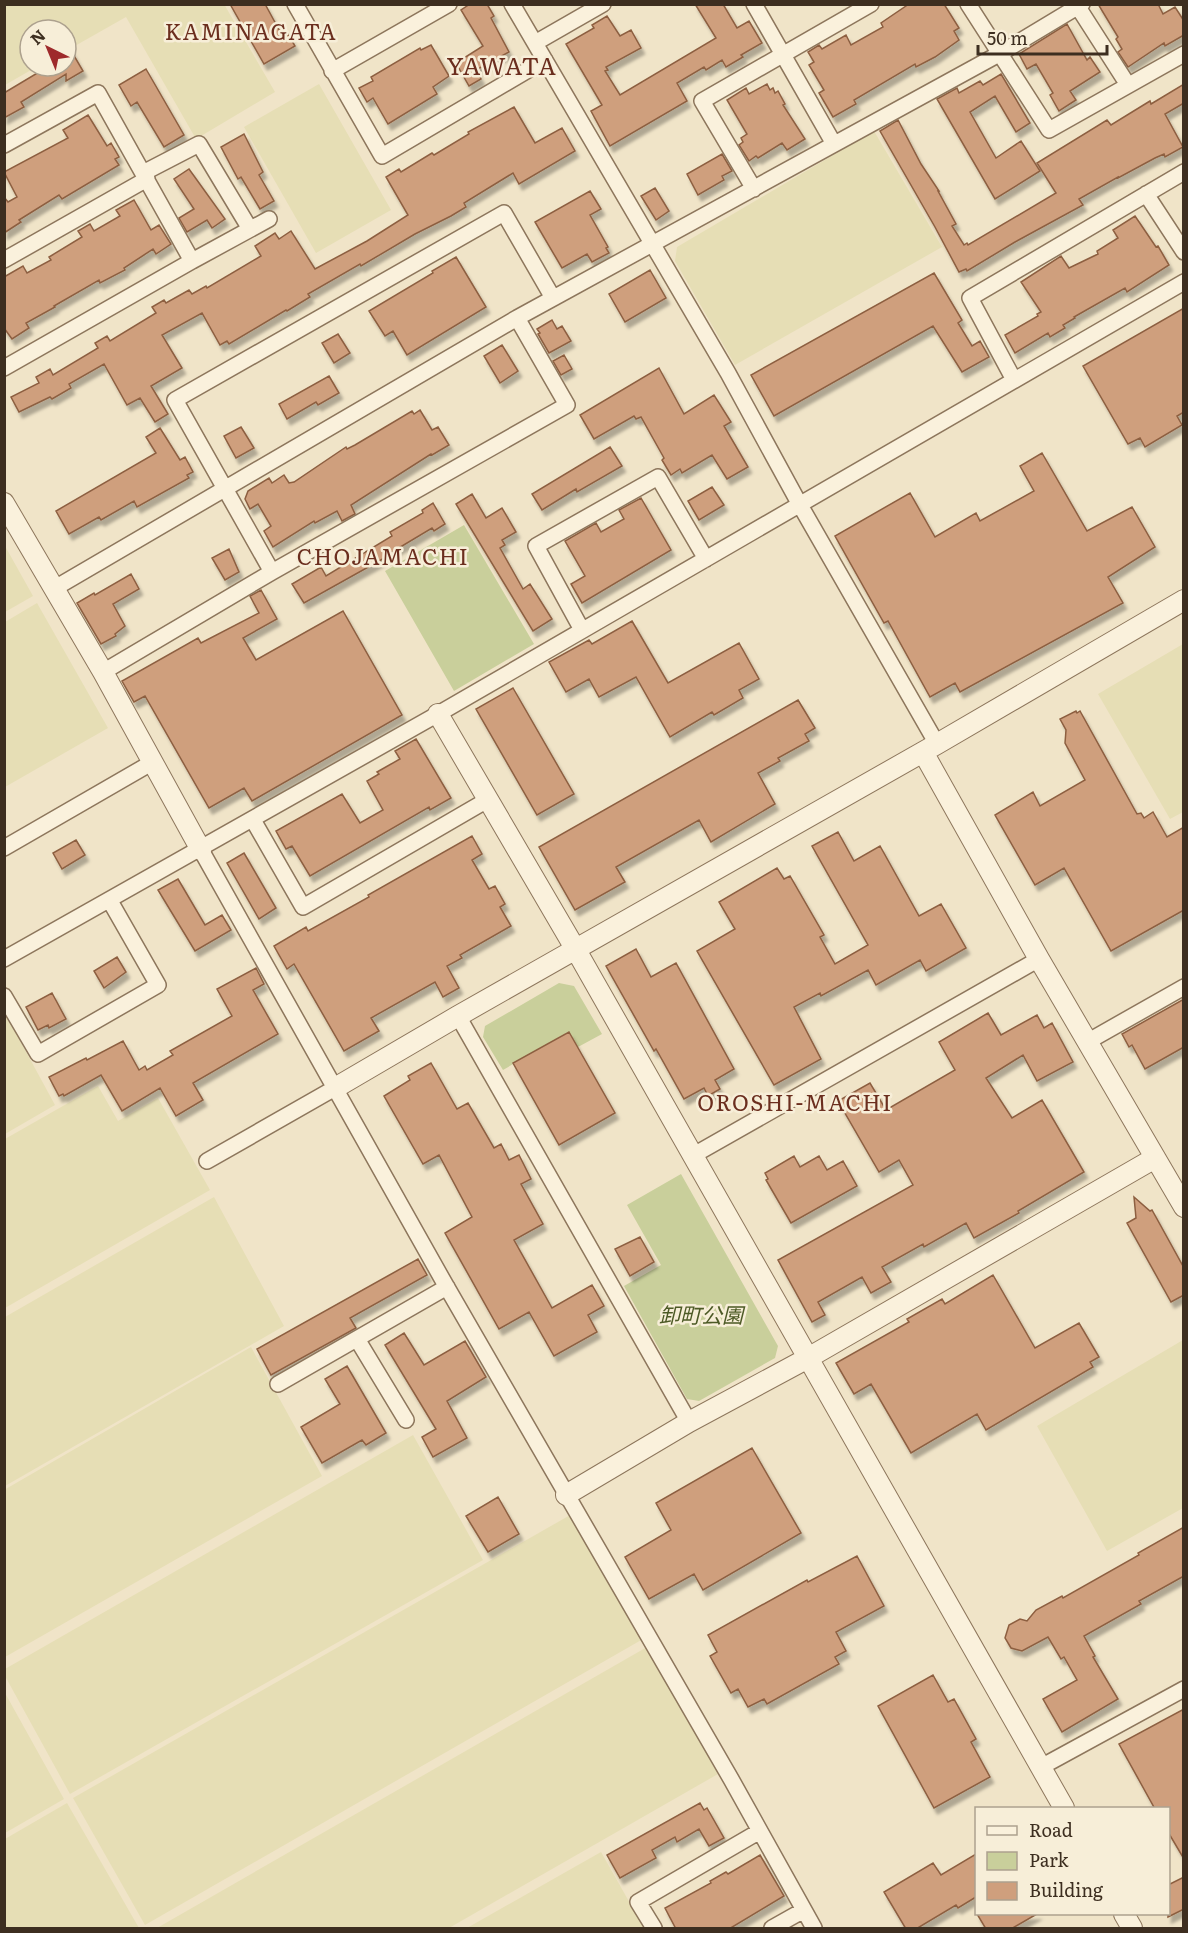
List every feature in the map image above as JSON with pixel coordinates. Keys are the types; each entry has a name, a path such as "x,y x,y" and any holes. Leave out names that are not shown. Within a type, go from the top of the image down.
{"street":[{"path":"295,4 382,156 545,60"},
{"path":"332,70 449,4"},
{"path":"512,4 728,373 930,748 1039,959 1184,1207"},
{"path":"535,43 603,4"},
{"path":"754,4 834,144"},
{"path":"754,189 702,101 871,4"},
{"path":"968,4 1049,130 1184,54"},
{"path":"55,588 517,318 999,54 1080,6 1128,85"},
{"path":"4,145 99,93 192,261"},
{"path":"4,260 199,144 250,230"},
{"path":"1014,380 970,298 1184,172"},
{"path":"1146,194 1184,252"},
{"path":"272,572 175,400 504,213 553,298"},
{"path":"4,368 269,219"},
{"path":"4,960 110,902 438,714 1184,282"},
{"path":"103,672 272,572 567,405 517,318"},
{"path":"582,630 536,546 658,477 706,559"},
{"path":"4,503 103,672 447,1287 814,1929"},
{"path":"207,1161 930,748 1184,600"},
{"path":"438,714 576,950 1063,1807"},
{"path":"4,848 153,762"},
{"path":"253,820 303,907 489,799"},
{"path":"4,996 38,1054 158,985 110,902"},
{"path":"692,1156 1039,959"},
{"path":"1087,1042 1184,987"},
{"path":"458,1016 689,1422"},
{"path":"566,1495 689,1422 808,1358 1155,1158"},
{"path":"278,1384 447,1287"},
{"path":"357,1339 406,1420"},
{"path":"1041,1767 1184,1689"},
{"path":"654,1929 638,1902 760,1831"},
{"path":"772,1929 804,1910"},
{"path":"1125,1915 1132,1929"}],"shaded area":[{"path":"224,4 275,92 196,139 126,17 78,44 78,18 18,18 18,78 5,85 5,5"},
{"path":"319,84 391,210 316,253 244,127"},
{"path":"874,131 942,247 735,365 675,261 677,247"},
{"path":"5,546 33,596 4,612"},
{"path":"37,603 108,728 5,787 5,622"},
{"path":"1183,644 1183,812 1170,819 1098,694"},
{"path":"5,1013 55,1105 4,1134"},
{"path":"98,1086 118,1121 158,1098 210,1190 5,1308 5,1139"},
{"path":"214,1197 284,1326 5,1486 5,1317"},
{"path":"1183,1340 1183,1508 1107,1551 1037,1426"},
{"path":"251,1347 322,1476 5,1657 4,1490"},
{"path":"413,1435 483,1560 70,1794 5,1676 5,1669"},
{"path":"572,1514 643,1639 145,1925 73,1798"},
{"path":"647,1647 718,1774 449,1928 157,1928"},
{"path":"5,1693 64,1799 4,1833"},
{"path":"67,1803 139,1928 5,1928 5,1839"},
{"path":"601,1852 644,1928 467,1928"}],"green space":[{"path":"464,525 534,644 454,691 385,571"},
{"path":"559,983 574,986 602,1034 578,1047 568,1032 503,1070 483,1037 485,1026"},
{"name":"卸町公園","path":"681,1174 778,1346 775,1358 699,1401 687,1399 624,1286 661,1265 627,1205"}],"building":[{"path":"230,4 265,4 283,37 288,34 295,46 264,64"},
{"path":"470,4 487,4 494,16 491,18 509,52 476,70 481,79 469,86 456,63 483,46 461,10"},
{"path":"695,4 723,4 737,28 749,21 762,43 726,67 722,60 706,70 704,67 677,83 687,101 610,146 591,111 602,105 566,44 594,28 592,25 607,16 620,36 631,30 641,48 606,67 608,70 605,71 620,95 716,38"},
{"path":"909,4 944,4 959,28 954,31 959,40 935,57 916,67 915,64 854,100 856,104 833,117 819,93 824,90 809,65 814,62 808,52 819,45 822,49 846,35 851,45 883,27 881,23"},
{"path":"1098,4 1158,4 1163,14 1175,7 1184,21 1184,35 1165,46 1164,43 1128,67 1118,52 1122,49 1116,39 1118,37"},
{"path":"1067,24 1087,60 1090,57 1100,72 1070,91 1076,100 1059,111 1050,95 1053,93 1036,64 1027,69 1019,54"},
{"path":"431,45 449,76 433,87 437,94 388,124 373,98 367,102 359,88 373,81 371,77 420,48 421,50"},
{"path":"78,62 83,71 78,74"},
{"path":"146,69 184,135 164,147 137,102 131,106 119,85"},
{"path":"1001,74 1030,123 1016,132 995,96 970,112 996,158 1021,141 1040,171 995,199 937,99 957,88 959,93 980,81 983,85"},
{"path":"29,78 60,78 21,102 24,107 4,118 4,93"},
{"path":"767,84 770,90 773,88 775,93 778,91 785,104 783,105 805,139 787,150 782,143 749,161 739,145 743,142 741,138 747,134 727,100 746,88 749,94"},
{"path":"1184,84 1184,103 1165,114 1183,147 1165,157 1164,154 1155,158 1079,199 1083,205 967,271 966,269 959,272 880,131 898,120 956,224 952,226 964,245 967,243 968,245 1056,193 1037,163 1107,120 1111,125 1150,101 1151,104"},
{"path":"514,107 535,143 562,128 575,151 519,184 513,173 464,203 466,207 308,294 310,297 229,344 227,341 220,345 202,313 162,335 182,368 151,386 168,414 155,422 140,398 127,405 104,364 69,384 71,388 52,399 50,397 19,412 11,397 39,383 36,377 50,369 53,375 98,348 95,343 107,336 110,341 156,313 152,307 164,300 166,303 189,290 192,294 206,286 207,288 261,256 255,246 275,233 279,239 291,231 315,269 367,241 408,215 386,177 399,169 401,172 432,153 434,155 469,134 468,132"},
{"path":"88,115 107,146 111,143 119,157 115,159 119,165 62,199 59,195 19,220 21,222 4,233 4,197 8,202 17,197 4,172 68,138 63,130"},
{"path":"244,134 263,172 259,175 274,201 260,209 241,177 238,179 221,147"},
{"path":"722,154 732,171 722,176 724,180 698,195 687,174"},
{"path":"189,169 225,219 212,228 207,220 187,232 179,218 194,209 174,179"},
{"path":"655,188 669,211 656,220 641,196"},
{"path":"590,191 601,209 590,215 609,253 592,262 587,254 562,268 535,222"},
{"path":"134,200 151,230 159,225 171,244 156,254 153,249 124,268 125,270 100,283 99,280 54,306 26,323 29,328 12,339 4,328 4,277 23,266 27,273 51,260 49,257 82,237 78,231 90,224 94,231 120,216 116,210"},
{"path":"1135,216 1169,265 1127,292 1125,288 1074,317 1063,325 1065,328 1050,337 1048,333 1015,353 1005,335 1041,312 1021,282 1061,256 1069,268 1098,254 1097,251 1118,238 1113,230"},
{"path":"456,257 486,307 407,355 393,331 385,336 369,311"},
{"path":"650,270 666,298 625,322 609,294"},
{"path":"934,273 962,320 958,323 972,346 980,341 989,357 962,372 933,326 774,416 751,375"},
{"path":"1184,308 1184,412 1177,416 1182,425 1145,447 1140,438 1128,444 1083,366"},
{"path":"552,320 557,329 562,326 571,341 549,353 537,329"},
{"path":"338,334 350,353 334,363 322,343"},
{"path":"502,345 518,371 500,383 484,356"},
{"path":"564,355 572,369 561,375 553,361"},
{"path":"659,368 684,414 714,395 731,422 724,426 748,467 727,479 712,455 682,473 680,469 671,475 641,417 636,419 634,416 594,439 580,415"},
{"path":"329,376 339,393 318,405 316,402 287,419 279,404"},
{"path":"420,410 432,430 438,427 449,445 351,505 355,514 342,521 337,511 315,523 314,521 273,547 264,531 271,526 258,504 250,509 245,499 248,491 269,478 272,483 284,475 289,483 294,482 346,447 347,449 355,445 412,411 414,414"},
{"path":"241,427 254,448 236,458 224,436"},
{"path":"160,428 180,460 185,457 193,472 187,475 189,478 137,507 134,501 101,520 99,517 69,534 56,511 156,453 146,437"},
{"path":"610,447 622,466 577,492 576,489 542,510 532,494"},
{"path":"1042,453 1087,531 1132,507 1155,547 1108,577 1123,603 960,692 955,683 930,697 888,621 884,623 835,536 910,493 935,537 976,513 980,521 1034,491 1020,466"},
{"path":"712,487 724,505 699,520 688,501"},
{"path":"472,494 486,518 502,508 516,532 502,540 505,545 500,548 523,589 530,584 552,619 533,631 456,504"},
{"path":"641,498 671,550 582,603 571,584 585,576 565,541 596,523 601,532 624,519 619,510"},
{"path":"433,503 445,524 434,531 432,528 388,556 304,603 292,584 321,567 326,576 392,536 390,532 423,513 422,510"},
{"path":"229,549 239,572 225,580 212,558"},
{"path":"131,574 139,589 113,604 125,626 115,634 116,636 101,644 77,603"},
{"path":"261,590 277,619 243,638 256,660 343,611 402,715 252,801 244,788 209,808 145,696 134,702 122,681 198,638 201,643 259,613 250,596"},
{"path":"632,621 668,683 739,643 759,679 739,690 743,698 714,715 712,712 670,737 636,677 599,697 589,679 566,692 549,662 589,640 592,644"},
{"path":"513,688 574,794 537,815 476,709"},
{"path":"798,700 815,728 805,734 809,741 778,758 780,761 758,773 775,804 711,842 699,820 616,867 625,882 575,910 539,847"},
{"path":"1076,711 1077,713 1080,711 1137,814 1141,813 1144,818 1153,812 1167,837 1184,827 1184,910 1111,951 1064,868 1035,885 995,815 1033,792 1040,806 1085,780 1065,743 1066,730 1060,719"},
{"path":"416,739 451,798 430,810 429,807 310,876 292,846 286,849 276,831 342,794 360,823 383,810 367,781 379,774 377,772 400,759 395,751"},
{"path":"838,832 854,861 880,846 919,916 941,904 966,948 926,971 920,960 876,985 868,970 821,996 820,993 794,1007 821,1059 774,1085 697,951 735,929 719,902 777,868 784,879 790,876 824,935 820,937 835,964 868,945 812,846"},
{"path":"472,836 482,854 472,860 489,889 495,886 505,904 500,907 511,926 460,955 462,958 447,966 459,988 443,997 435,982 371,1018 379,1031 344,1051 294,964 287,969 274,946 306,927 308,931"},
{"path":"76,840 85,855 62,869 53,853"},
{"path":"244,853 276,908 259,919 227,863"},
{"path":"178,879 205,925 222,915 231,930 195,951 158,890"},
{"path":"636,949 651,977 676,963 734,1069 715,1080 720,1089 708,1096 704,1088 684,1099 606,966"},
{"path":"117,957 126,972 104,988 94,971"},
{"path":"256,968 264,984 253,990 278,1034 193,1083 203,1100 176,1116 160,1088 122,1111 101,1075 64,1096 63,1094 59,1096 49,1077 123,1041 139,1070 145,1066 147,1070 173,1055 170,1051 232,1016 217,989"},
{"path":"52,993 66,1019 49,1028 48,1025 38,1030 26,1007"},
{"path":"1184,999 1184,1047 1145,1069 1132,1045 1129,1047 1122,1034"},
{"path":"988,1013 1001,1035 1037,1015 1044,1028 1052,1023 1073,1062 1037,1081 1023,1055 986,1078 1012,1118 1042,1100 1084,1172 974,1238 966,1223 882,1267 891,1282 871,1293 862,1277 818,1302 825,1315 812,1322 778,1260 913,1185 899,1160 879,1172 838,1101 870,1083 886,1110 955,1070 939,1042"},
{"path":"569,1032 615,1113 559,1145 513,1063"},
{"path":"431,1063 457,1109 468,1103 494,1148 501,1144 509,1160 519,1155 531,1179 521,1184 543,1224 514,1240 552,1308 592,1285 604,1306 588,1315 597,1332 554,1356 529,1312 499,1329 445,1233 472,1217 439,1155 423,1164 384,1096 410,1080 408,1076"},
{"path":"794,1156 800,1167 819,1156 827,1170 843,1161 857,1186 791,1223 766,1180 768,1179 765,1173"},
{"path":"1134,1197 1150,1211 1152,1210 1184,1268 1184,1295 1171,1302 1127,1223 1136,1218"},
{"path":"640,1237 654,1262 630,1276 615,1249"},
{"path":"418,1259 427,1275 350,1318 356,1328 271,1375 257,1349"},
{"path":"993,1275 1035,1348 1079,1323 1099,1357 1090,1362 1093,1367 986,1430 977,1414 911,1453 871,1384 854,1394 836,1363 909,1322 907,1319 942,1299 945,1304"},
{"path":"404,1333 424,1365 465,1341 486,1377 447,1401 467,1438 433,1457 422,1437 436,1429 385,1345"},
{"path":"347,1366 386,1433 366,1445 362,1440 322,1463 301,1427 340,1404 325,1379"},
{"path":"752,1448 801,1533 703,1590 694,1574 649,1599 625,1557 671,1530 656,1503"},
{"path":"498,1497 519,1534 488,1552 466,1516"},
{"path":"1184,1527 1184,1576 1139,1601 1141,1604 1084,1636 1095,1656 1093,1657 1118,1699 1062,1732 1043,1699 1077,1680 1064,1657 1061,1659 1048,1637 1022,1651 1011,1648 1005,1638 1009,1625 1020,1619 1027,1621 1036,1610 1062,1596 1063,1598"},
{"path":"857,1556 884,1606 836,1632 846,1651 835,1657 839,1664 767,1704 764,1699 748,1707 738,1689 731,1693 710,1656 717,1652 708,1635 807,1580 808,1582"},
{"path":"933,1675 948,1702 954,1699 976,1739 971,1742 990,1777 934,1808 878,1706"},
{"path":"1184,1709 1184,1859 1170,1835 1170,1807 1154,1807 1119,1744"},
{"path":"700,1803 704,1810 707,1808 724,1838 709,1846 699,1829 677,1842 675,1837 652,1850 656,1858 620,1878 607,1855"},
{"path":"760,1855 784,1896 729,1929 676,1929 665,1908"},
{"path":"975,1855 975,1898 958,1908 956,1905 916,1929 906,1929 884,1892 933,1863 941,1875"},
{"path":"1184,1877 1184,1909 1168,1917 1170,1915 1170,1884"},
{"path":"978,1915 1035,1915 1011,1929 986,1929"}],"district":[{"name":"KAMINAGATA","path":"251,32"},
{"name":"YAWATA","path":"502,67"},
{"name":"CHOJAMACHI","path":"383,557"},
{"name":"OROSHI-MACHI","path":"795,1103"}]}
